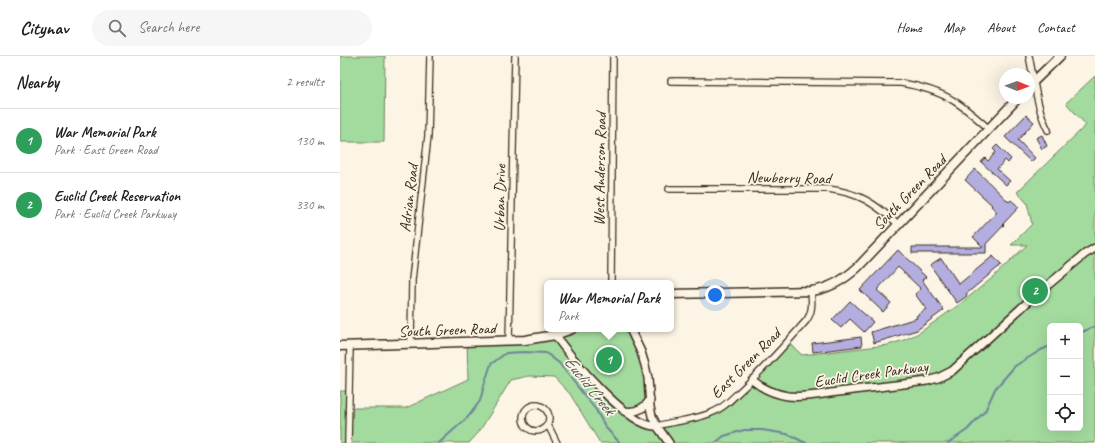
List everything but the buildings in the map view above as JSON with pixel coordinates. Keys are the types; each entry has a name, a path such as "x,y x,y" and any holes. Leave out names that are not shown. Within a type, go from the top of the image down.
{"main road":[{"path":"1035,81 1060,56"},
{"name":"South Green Road","path":"674,294 811,291 833,284 850,273 1012,104"},
{"name":"South Green Road","path":"340,346 525,340 555,335 564,332"}],"street":[{"name":"Adrian Road","path":"411,344 412,280 428,136 430,56"},
{"name":"Urban Drive","path":"509,341 515,56"},
{"name":"West Anderson Road","path":"611,280 613,56"},
{"path":"1029,56 1030,68"},
{"path":"671,81 901,83 933,91 954,100 988,129"},
{"path":"1035,94 1048,130"},
{"name":"Newberry Road","path":"669,189 838,190 858,195 868,200 882,209 898,224"},
{"name":"Euclid Creek Parkway","path":"752,380 761,387 770,391 790,396 812,395 927,381 938,378 952,371 1030,300 1085,254 1095,248"},
{"name":"East Green Road","path":"657,426 710,414 726,405 752,380 809,317 811,309 811,291"},
{"path":"631,332 641,352 645,365 648,378 651,411 657,426 669,443"},
{"path":"555,335 569,354 610,400 624,411 647,425 657,426"},
{"path":"348,443 350,346"},
{"path":"624,411 628,412 644,408 650,400"},
{"path":"548,425 543,430 537,431 528,429 523,421 523,415 526,409 533,405 544,407 549,414 550,420 548,425 557,443"}],"green space":[{"path":"340,56 385,56 384,142 340,142"},
{"path":"1095,76 1095,443 600,443 570,394 554,377 529,376 511,380 479,432 469,443 340,443 340,391 349,391 349,408 406,408 468,379 467,342 525,340 559,332 631,332 645,365 647,404 629,412 649,425 691,418 732,404 790,344 802,355 888,345 919,333 960,304 991,279 1027,245 1011,245 1032,224 1027,203 1017,192 1086,125 1066,103"}],"waterway":[{"name":"Euclid Creek","path":"1083,332 1095,326"},
{"name":"Euclid Creek","path":"948,443 967,430 985,411 995,389 1015,366 1047,347"},
{"name":"Euclid Creek","path":"439,443 468,417 480,401 491,364 506,353 524,352 546,353 559,363 596,410 606,428 620,443"},
{"name":"Euclid Creek","path":"715,443 724,436 744,430 762,430 787,434 806,443"}],"place":[{"name":"Euclid Creek Reservation","path":"1035,291"},
{"name":"War Memorial Park","path":"609,360"}]}
